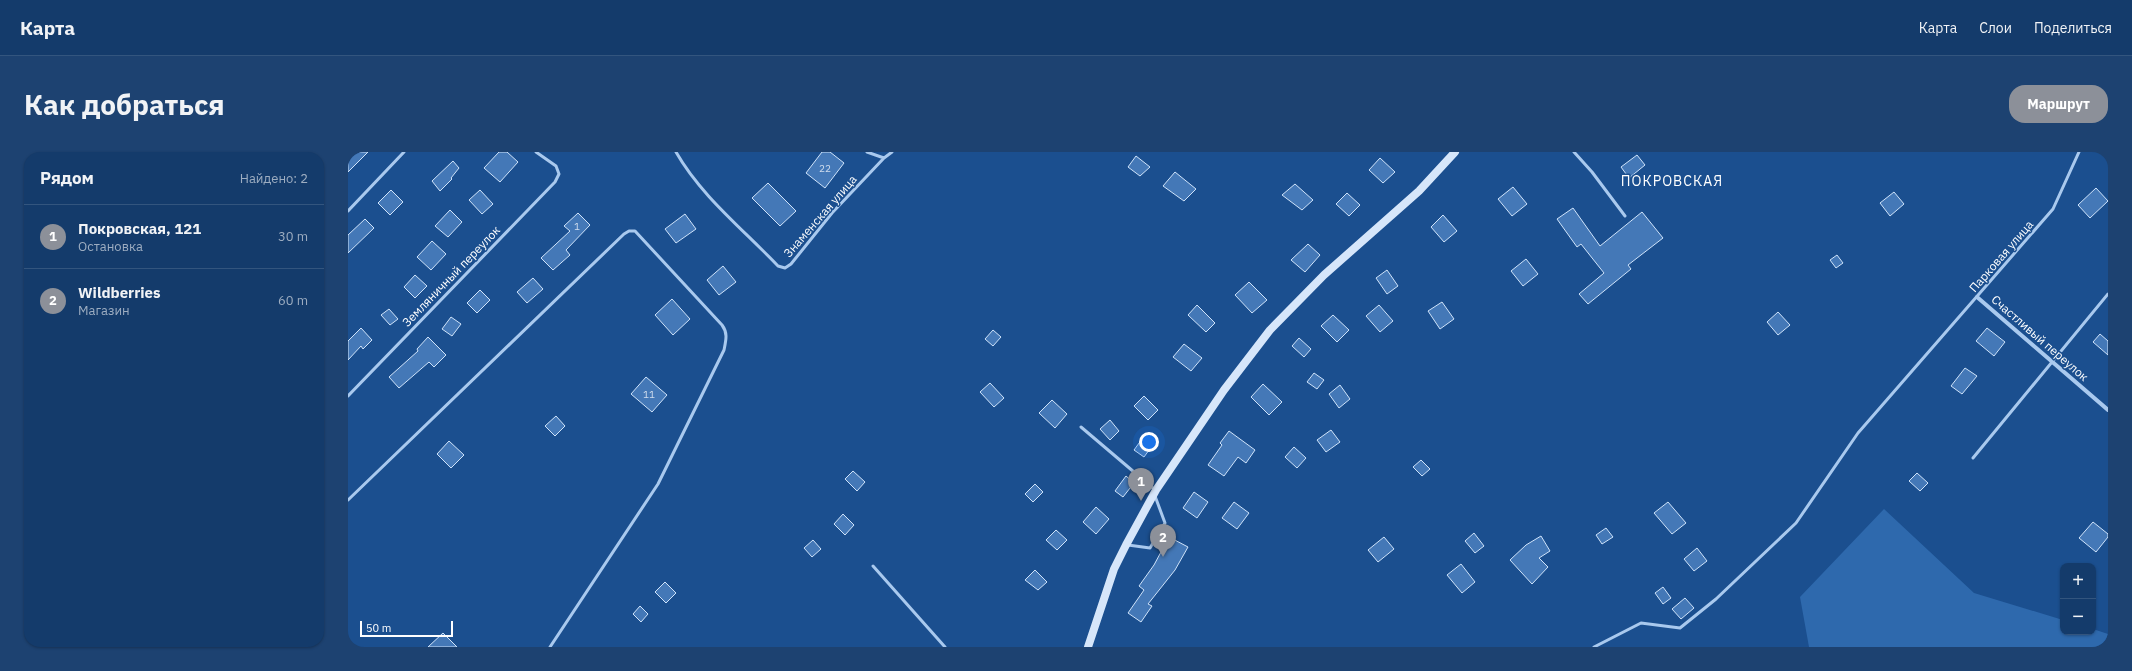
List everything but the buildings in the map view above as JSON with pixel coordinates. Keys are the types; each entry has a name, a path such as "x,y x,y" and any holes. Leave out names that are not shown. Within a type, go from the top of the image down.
{"main road":[{"path":"1088,647 1114,569 1126,545 1155,492 1224,390 1270,330 1324,275 1419,191 1455,152"}],"street":[{"name":"Счастливый переулок","path":"1977,297 2108,410"}],"lane":[{"path":"348,211 404,152"},
{"name":"Земляничный переулок","path":"348,396 555,182 559,174 556,166 536,152"},
{"name":"Знаменская улица","path":"676,152 686,169 706,192 778,266 785,268 791,264 832,213 884,158"},
{"path":"867,152 884,158 892,152"},
{"path":"1574,152 1592,172 1625,216"},
{"name":"Парковая улица","path":"1594,647 1641,623 1680,628 1716,599 1796,524 1858,433 2053,209 2079,152"},
{"path":"348,500 624,234 629,231 635,232 722,325 726,331 727,338 724,350 658,484 550,647"},
{"path":"1973,458 2108,294"},
{"path":"1081,427 1155,492 1165,523 1150,548 1126,545"},
{"path":"873,566 945,647"}],"shaded area":[{"path":"1884,509 1974,593 2060,619 2060,635 2096,635 2096,630 2108,634 2108,647 1809,647 1800,597"}],"place":[{"name":"Покровская, 121","path":"1141,501"},
{"name":"Wildberries","path":"1163,557"}],"district":[{"name":"ПОКРОВСКАЯ","path":"1672,181"}]}
